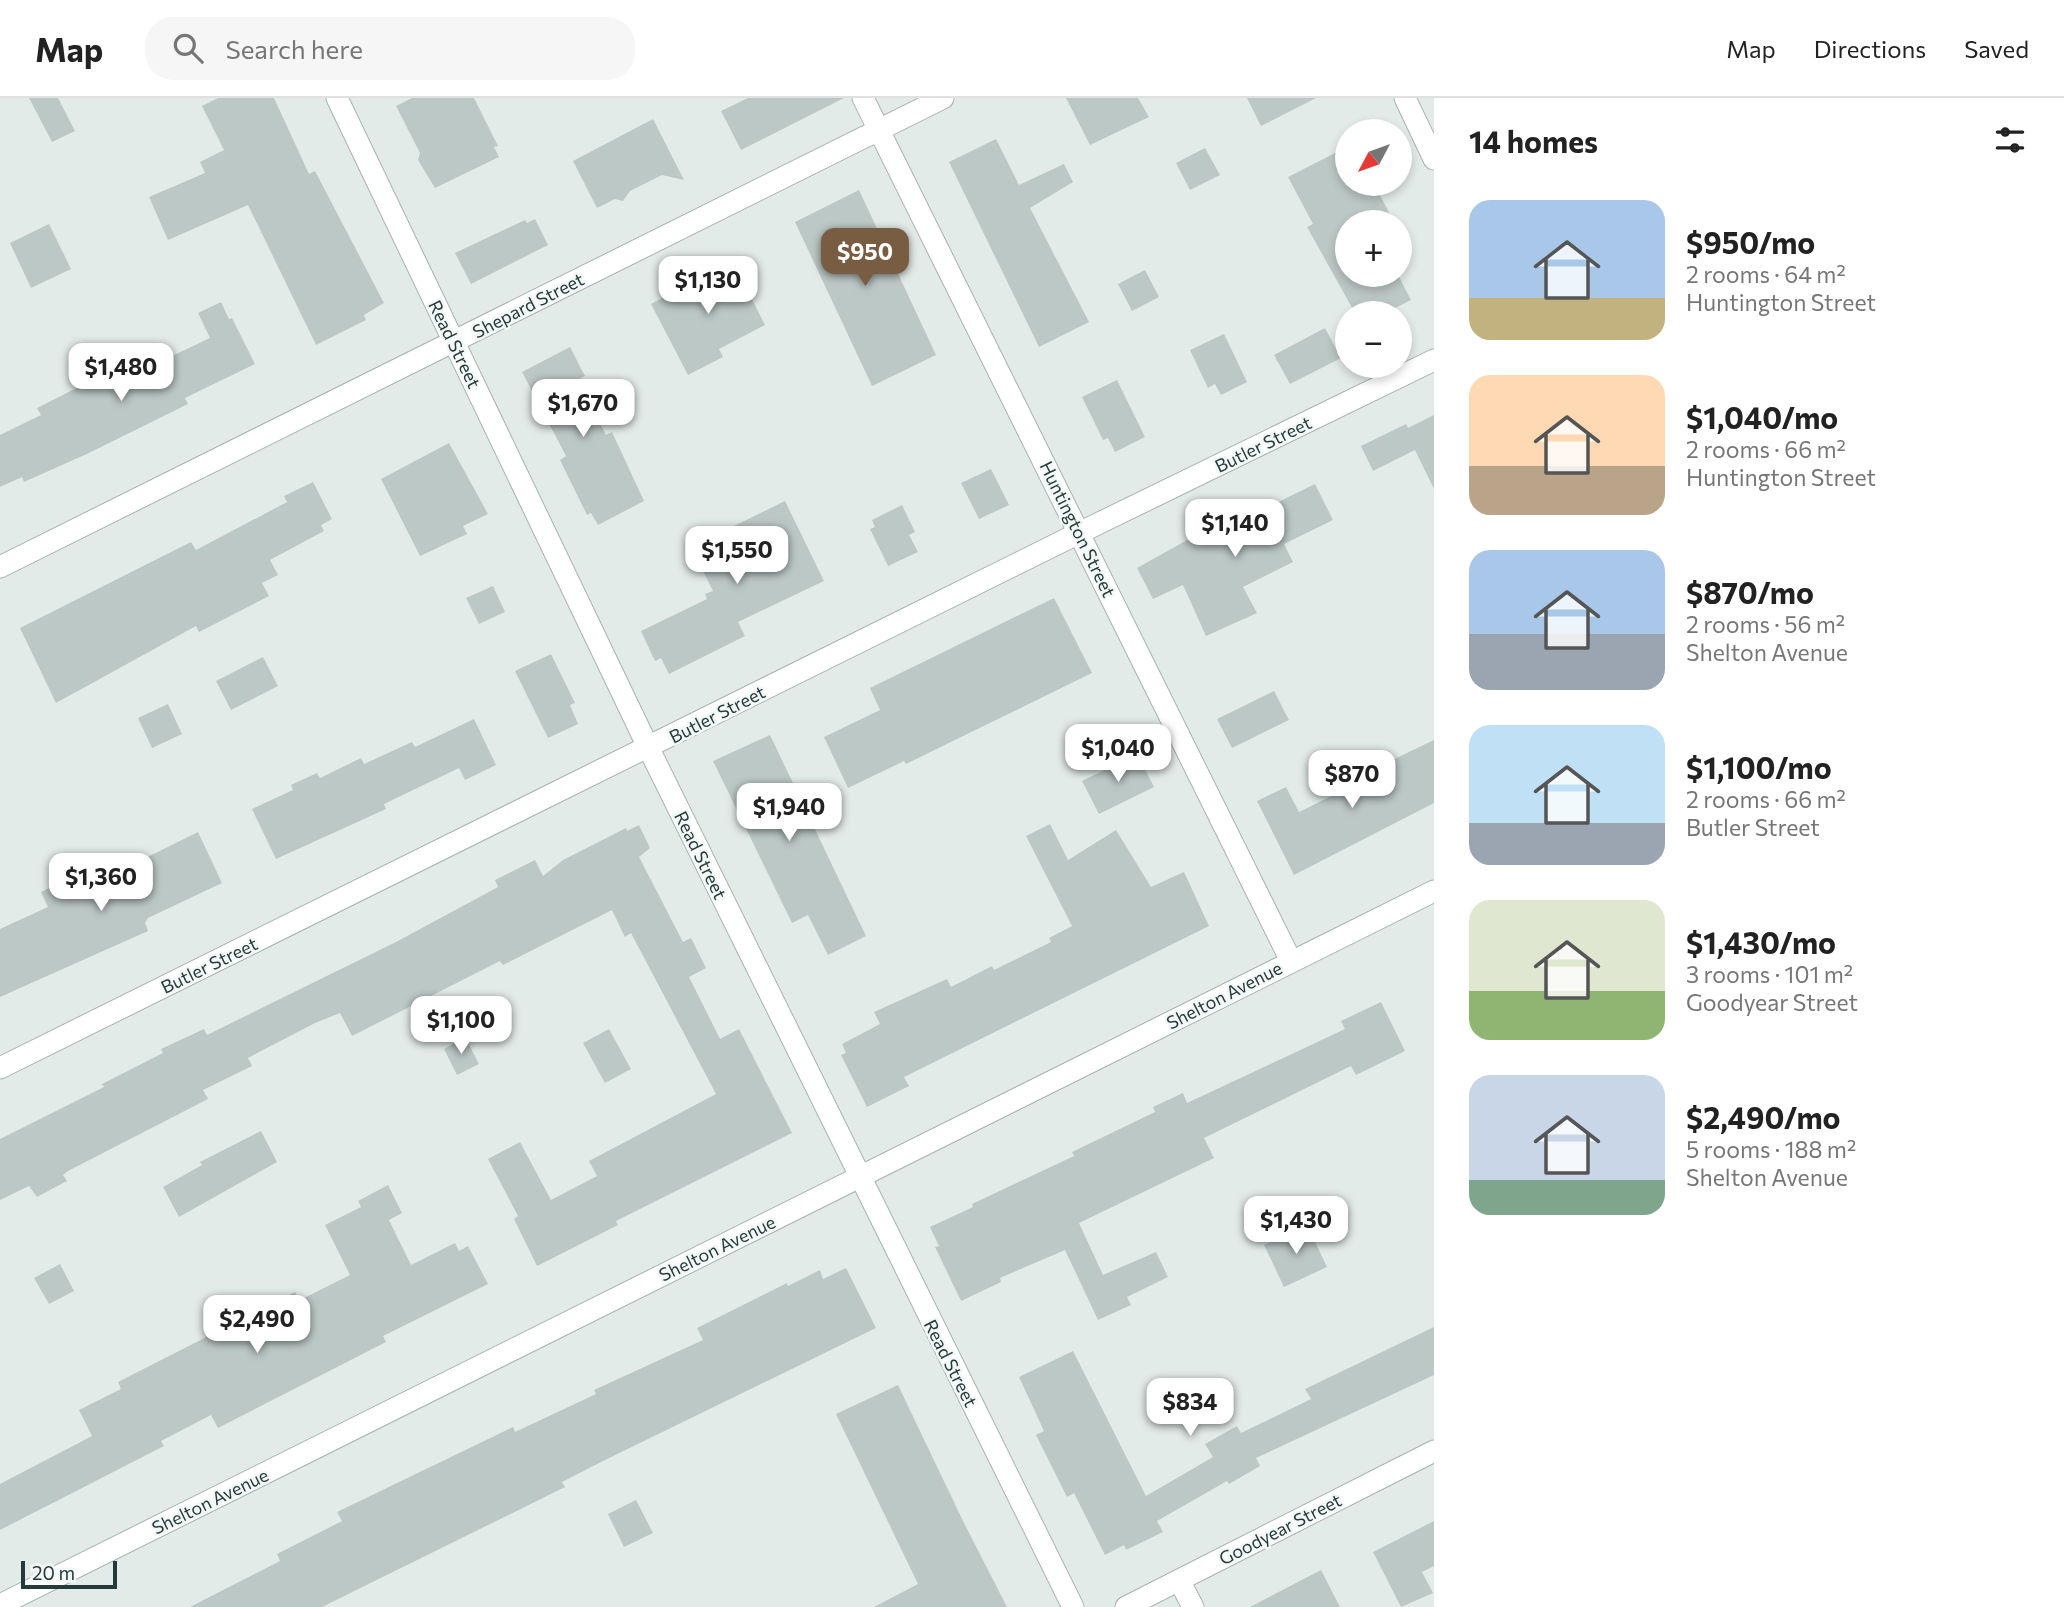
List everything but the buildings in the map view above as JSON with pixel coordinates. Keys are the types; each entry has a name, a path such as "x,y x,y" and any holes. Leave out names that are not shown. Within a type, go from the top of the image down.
{"street":[{"name":"Read Street","path":"337,98 649,749 1073,1607"},
{"name":"Huntington Street","path":"863,98 1291,961"},
{"name":"Shepard Street","path":"0,566 943,98"},
{"path":"1405,98 1434,159"},
{"name":"Butler Street","path":"0,1068 649,749 1080,532 1434,360"},
{"name":"Shelton Avenue","path":"0,1605 1434,891"},
{"name":"Goodyear Street","path":"1126,1607 1434,1451"},
{"path":"1179,1580 1193,1607"}]}
